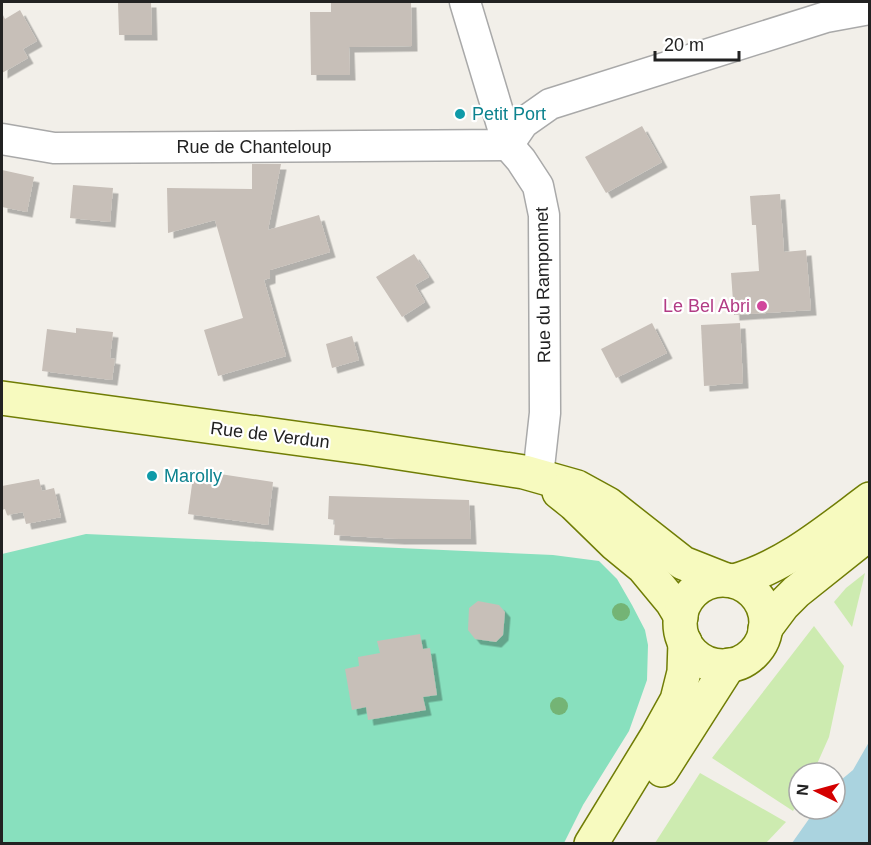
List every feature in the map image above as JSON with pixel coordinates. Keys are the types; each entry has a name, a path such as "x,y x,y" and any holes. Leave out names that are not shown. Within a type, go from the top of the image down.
{"main road":[{"name":"Rue de Verdun","path":"2,398 474,463 538,476 577,487 608,504 682,563 730,581"},
{"name":"Rue de Verdun","path":"538,476 574,504 615,544 644,567 672,602 683,629"},
{"path":"591,843 677,700 684,672 685,603 694,591 711,582 730,581 754,575 787,559 870,499"},
{"path":"765,629 796,592 870,533"},
{"path":"683,629 691,652 705,662 729,665 742,661 753,653 761,642 765,629 765,615 761,602 752,591 730,581"},
{"path":"617,843 729,665"}],"street":[{"name":"Rue du Ramponnet","path":"465,2 508,145 538,186 544,215 545,413 538,476"},
{"path":"508,145 523,123 550,104 826,16 870,9"},
{"name":"Rue de Chanteloup","path":"2,139 54,148 508,145"}],"green space":[{"path":"86,534 553,555 599,561 617,579 645,630 648,645 647,680 629,731 583,805 564,843 2,843 2,554"},
{"path":"865,573 852,627 834,602 846,588"},
{"path":"814,626 844,666 829,737 818,761 787,761 787,807 712,758"},
{"path":"700,773 786,822 766,843 655,843"}],"water":[{"path":"869,742 869,843 792,843 808,821 847,821 847,775 853,770"}],"building":[{"path":"118,2 151,2 152,35 119,35"},
{"path":"331,2 411,2 412,46 349,47 350,75 311,75 310,12 331,12"},
{"path":"20,10 37,41 23,49 28,58 2,73 2,13 5,19"},
{"path":"642,126 662,162 606,193 585,157"},
{"path":"252,164 281,164 268,230 319,215 330,252 270,270 270,278 264,280 286,356 218,376 204,330 243,318 215,220 168,233 167,188 252,189"},
{"path":"2,170 34,177 27,212 2,207"},
{"path":"73,185 113,188 110,222 70,218"},
{"path":"780,194 784,252 806,250 811,310 734,315 731,273 759,271 756,225 752,225 750,196"},
{"path":"414,254 429,277 415,285 425,302 402,317 376,277"},
{"path":"652,323 667,353 616,378 601,349"},
{"path":"740,323 743,383 704,386 701,325"},
{"path":"76,328 113,332 110,358 115,359 112,380 42,371 47,329 76,333"},
{"path":"352,336 359,360 332,368 326,344"},
{"path":"194,470 273,482 268,525 188,514"},
{"path":"39,479 42,491 54,488 61,517 26,524 23,512 7,515 5,509 2,510 2,486"},
{"path":"329,496 469,500 471,539 399,539 334,535 335,520 328,519"},
{"path":"478,601 499,605 505,612 503,635 496,642 475,639 468,630 469,608"},
{"path":"420,634 423,649 430,648 437,695 423,697 426,710 368,720 366,707 352,710 345,669 359,666 358,657 380,653 377,641"}],"place":[{"name":"Petit Port","path":"460,114"},
{"name":"Le Bel Abri","path":"762,306"},
{"name":"Marolly","path":"152,476"}]}
